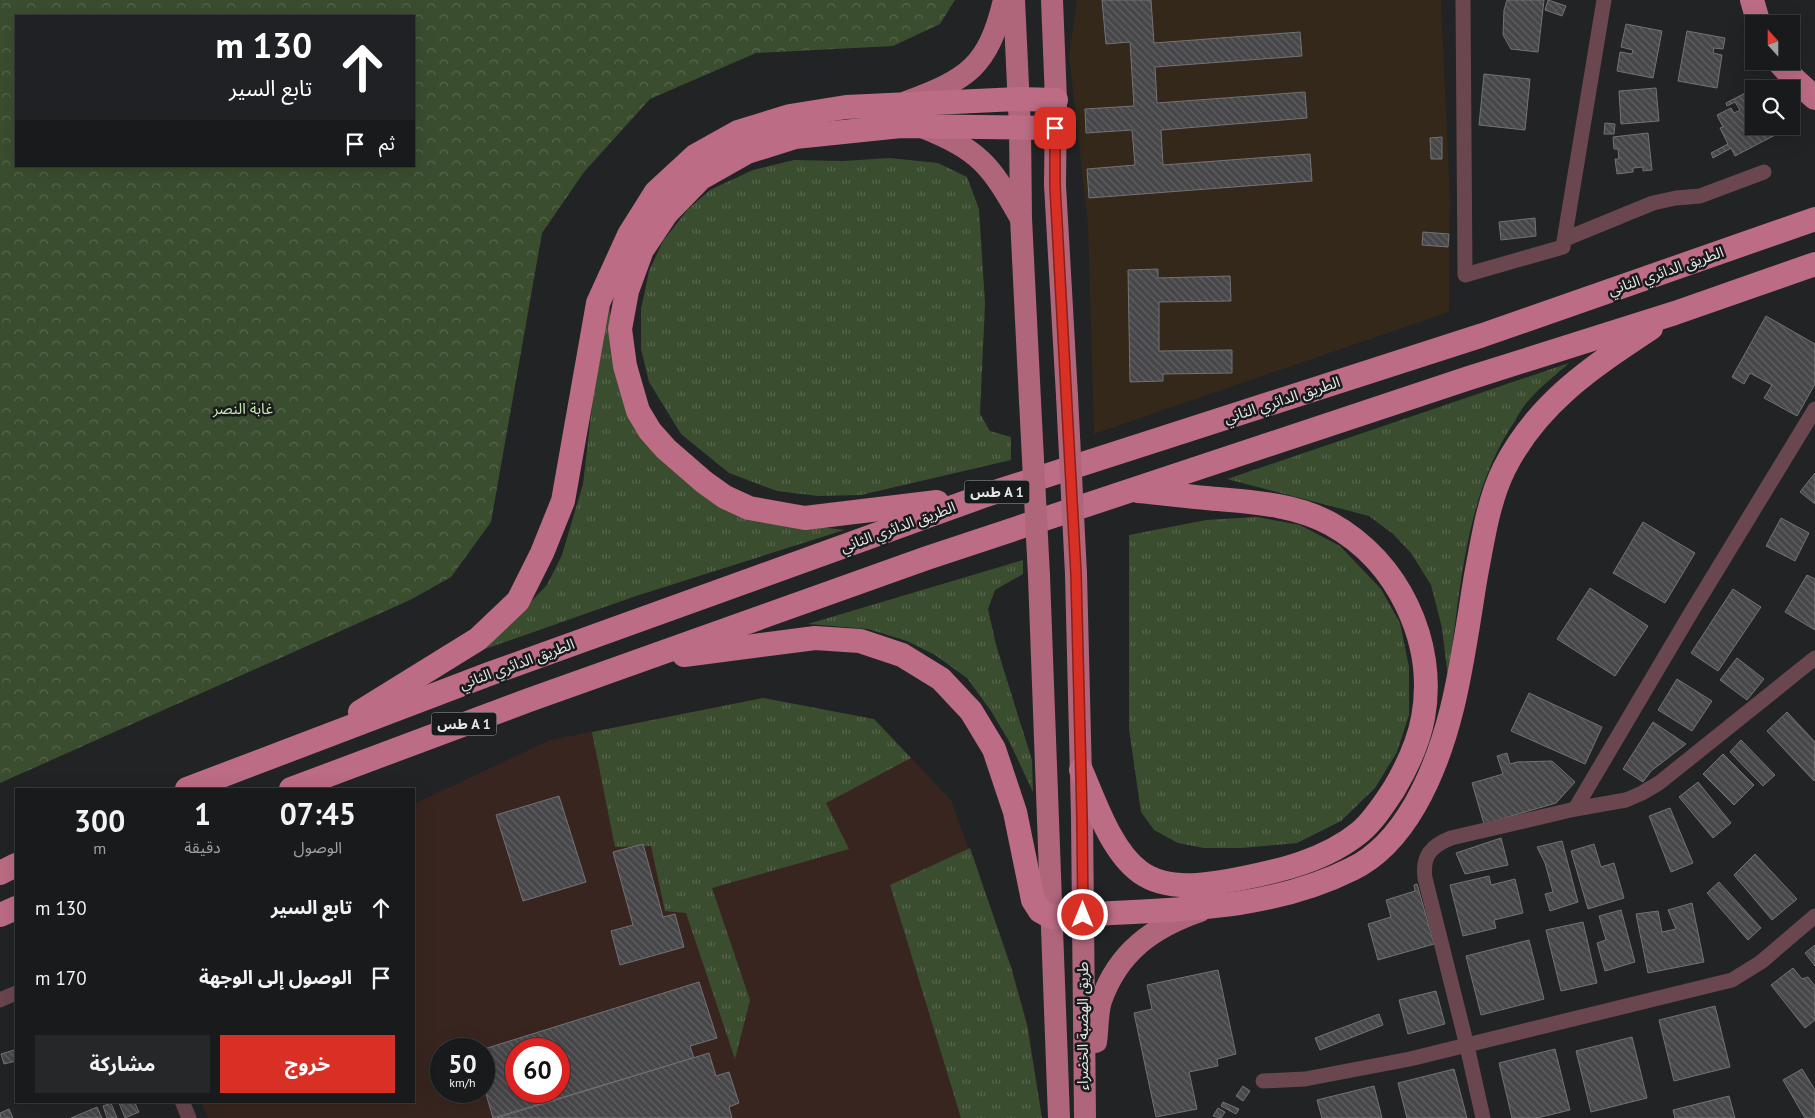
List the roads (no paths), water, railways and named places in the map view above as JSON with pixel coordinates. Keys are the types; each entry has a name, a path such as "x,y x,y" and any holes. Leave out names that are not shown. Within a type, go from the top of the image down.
{"highway":[{"path":"1752,0 1756,15"},
{"path":"1786,70 1815,98"},
{"path":"314,740 478,639 518,601 542,553 564,501 598,303 629,235 656,192 695,156 738,132 799,115 846,107 1019,99 1056,100"},
{"path":"986,495 806,518 749,508 725,497 704,482 666,449 650,431 638,411 624,366 620,330 627,291 642,250 666,214 701,178 747,152 795,136 901,126 1055,128"},
{"name":"الطريق الدائري الثاني","path":"190,788 490,674 986,495 1483,335 1815,219"},
{"path":"638,661 815,638 860,641 902,655 940,679 971,711 994,750 1015,812 1034,900 1040,911 1051,917 1209,908 1257,901 1303,888 1336,876 1364,862 1376,853 1397,832 1413,808 1435,765 1455,701 1488,512 1504,470 1525,432 1549,405 1570,387 1619,350 1675,313 1815,264"},
{"name":"طس A 1","path":"294,788 638,661 927,558 1469,378 1675,313"},
{"path":"1081,770 1112,838 1128,862 1140,872 1154,880 1178,886 1221,882 1272,873 1314,858 1331,850 1361,831 1378,812 1407,766 1417,742 1423,717 1426,695 1424,664 1412,615 1400,590 1387,572 1355,540 1331,524 1302,512 1265,503 1129,490"},
{"path":"0,873 15,866"},
{"path":"0,916 15,908"}],"main road":[{"path":"903,103 942,88 979,63 993,37 1004,0"},
{"name":"طريق الهضبة الخضراء","path":"1014,0 1020,128 1021,218 1039,576 1058,1118"},
{"name":"طريق الهضبة الخضراء","path":"1052,0 1056,100 1055,186 1076,574 1086,1118"},
{"path":"921,126 952,139 982,160 993,172 1021,218"},
{"path":"1086,1118 1099,1010 1116,971 1131,951 1153,933 1179,919 1209,908"}],"street":[{"path":"1463,0 1464,275 1563,246 1604,0"},
{"path":"1564,239 1653,203 1676,198 1700,196 1764,172"},
{"path":"1575,809 1683,625 1815,409"},
{"path":"1483,1118 1467,1046 1424,878 1426,858 1438,843 1451,838 1575,809 1626,800 1642,793 1659,783 1812,666"},
{"path":"1263,1081 1304,1080 1410,1060 1732,980 1761,962 1815,916"},
{"path":"0,1000 15,993"},
{"path":"183,1103 189,1118"}],"park label":[{"name":"غابة النصر","path":"243,409"}]}
